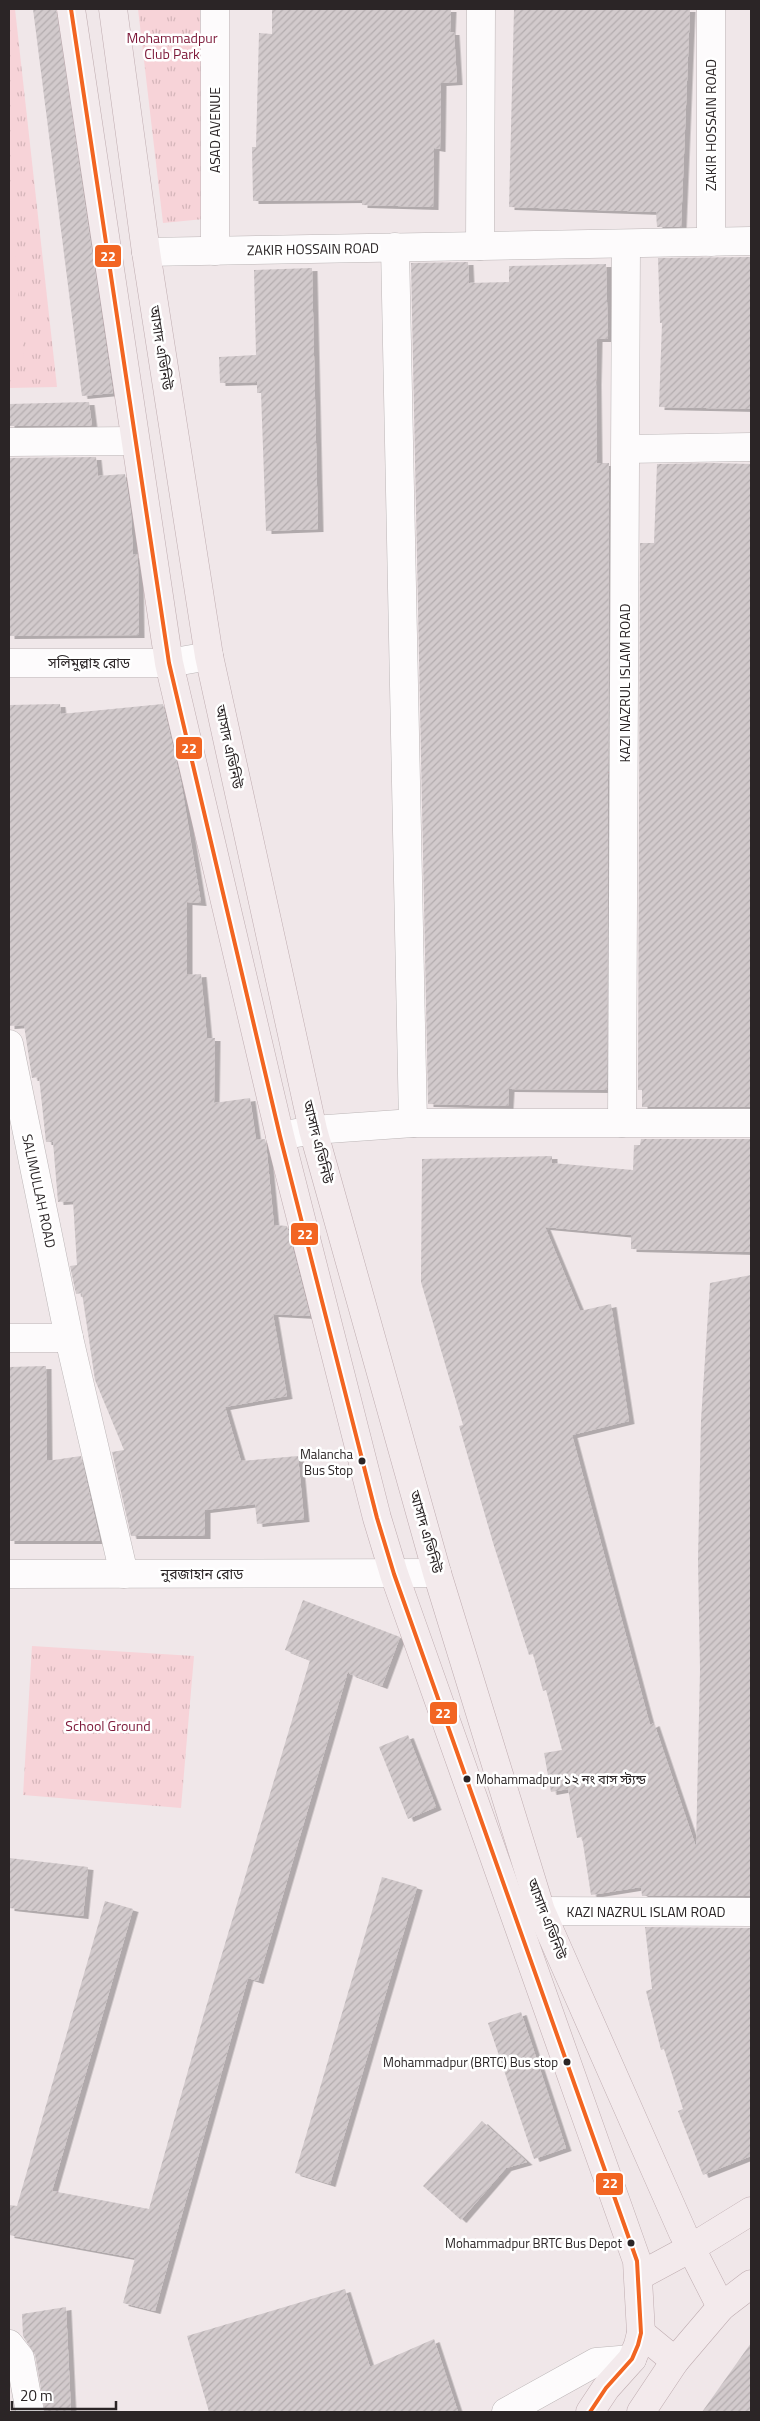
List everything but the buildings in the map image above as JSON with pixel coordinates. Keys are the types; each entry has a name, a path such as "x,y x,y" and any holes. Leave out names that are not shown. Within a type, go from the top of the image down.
{"main road":[{"path":"71,9 169,663 280,1136 375,1509 394,1574 637,2261 641,2333 632,2359 606,2388 590,2412"},
{"name":"আসাদ এভিনিউ","path":"113,9 146,252 208,656 313,1130 437,1572 541,1911 687,2240 721,2307"},
{"path":"639,2276 687,2240 751,2211"},
{"path":"641,2412 675,2361 721,2307 751,2284"},
{"path":"641,2333 675,2361"}],"street":[{"name":"ASAD AVENUE","path":"215,9 215,251"},
{"path":"480,246 481,9"},
{"name":"ZAKIR HOSSAIN ROAD","path":"711,9 711,242"},
{"name":"ZAKIR HOSSAIN ROAD","path":"146,252 751,242"},
{"name":"KAZI NAZRUL ISLAM ROAD","path":"622,1123 626,244"},
{"path":"395,247 413,1123"},
{"path":"9,442 135,441"},
{"path":"626,449 751,447"},
{"name":"সলিমুল্লাহ রোড","path":"9,663 169,663 208,656"},
{"name":"SALIMULLAH ROAD","path":"9,1044 69,1338 124,1574"},
{"path":"280,1136 313,1130 413,1123 751,1123"},
{"path":"9,1338 69,1338"},
{"name":"নুরজাহান রোড","path":"9,1574 394,1574 437,1572"},
{"name":"KAZI NAZRUL ISLAM ROAD","path":"541,1911 751,1912"},
{"path":"13,2354 30,2412"},
{"path":"506,2412 596,2362 632,2359"}],"green space":[{"path":"9,9 15,9 57,387 9,388"},
{"name":"Mohammadpur Club Park","path":"138,9 200,9 204,219 163,223"},
{"path":"9,181 24,363 9,363"},
{"name":"School Ground","path":"32,1646 194,1656 181,1808 23,1795"}],"transit line":[{"name":"22","path":"71,9 169,663 280,1136 377,1518 394,1574 637,2261 641,2333 638,2345 632,2359 606,2388 590,2412"}],"place":[{"name":"Malancha Bus Stop","path":"362,1461"},
{"name":"Mohammadpur ১২ নং বাস স্ট্যন্ড","path":"467,1779"},
{"name":"Mohammadpur (BRTC) Bus stop","path":"567,2062"},
{"name":"Mohammadpur BRTC Bus Depot","path":"631,2243"}]}
